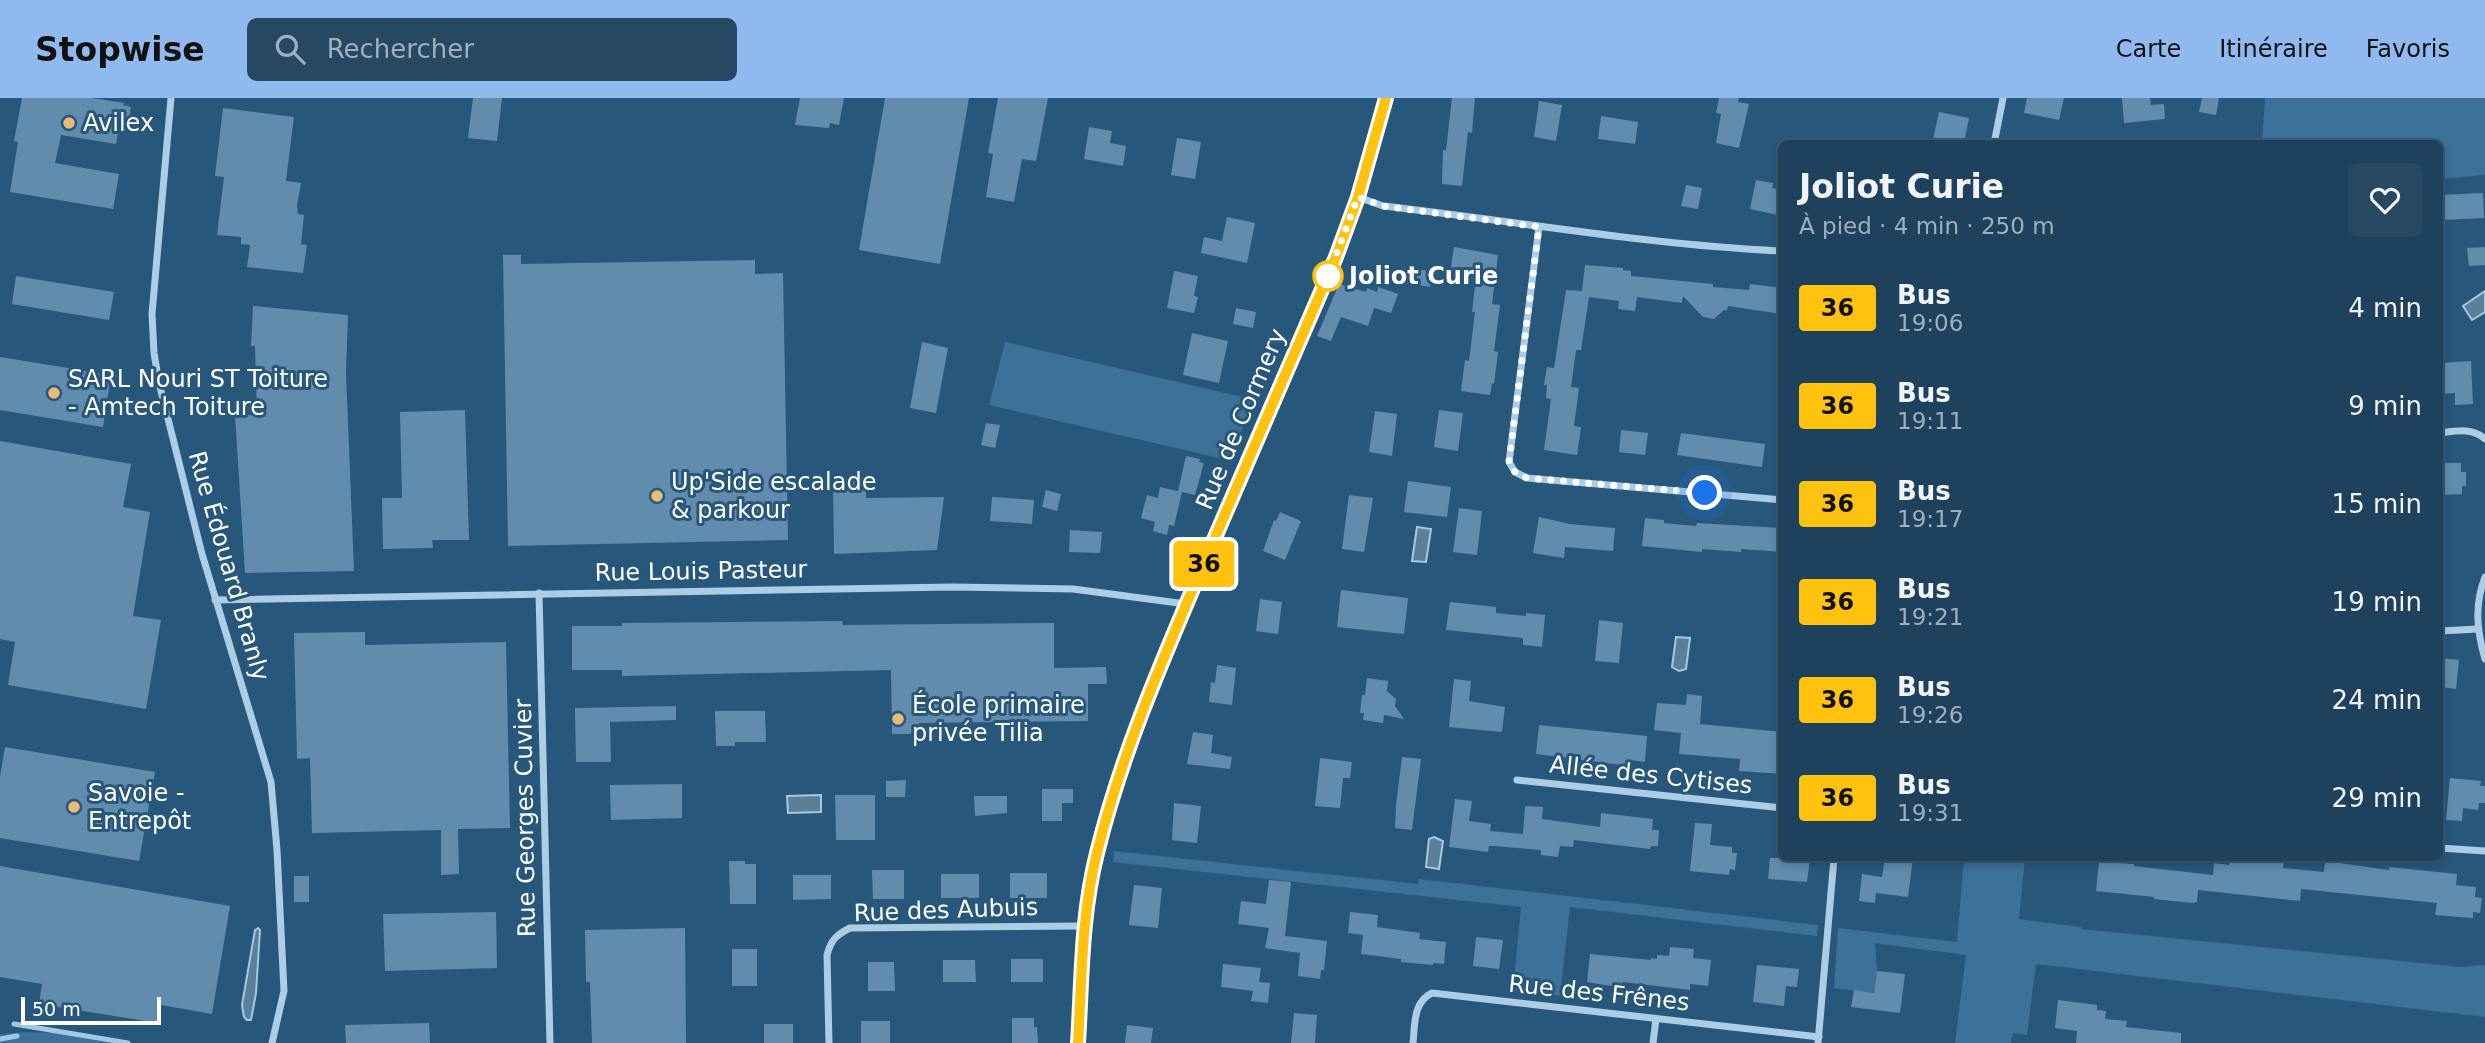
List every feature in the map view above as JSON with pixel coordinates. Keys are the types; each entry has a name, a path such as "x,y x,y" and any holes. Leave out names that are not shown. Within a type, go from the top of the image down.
{"main road":[{"name":"Rue de Cormery","path":"1079,1043 1084,926 1096,854 1122,766 1186,604 1332,266 1358,197 1386,98"}],"street":[{"name":"Rue Édouard Branly","path":"171,98 152,314 154,353 159,383 215,600 271,782 284,990 272,1043"},
{"path":"1995,140 2003,98"},
{"path":"1358,197 1383,206 1539,227 1737,249 1778,251"},
{"path":"1539,227 1509,462 1515,472 1527,478 1778,500"},
{"path":"2443,433 2469,430 2479,433 2485,439"},
{"path":"2485,577 2477,604 2478,629 2485,660"},
{"name":"Rue Louis Pasteur","path":"215,600 979,587 1073,589 1186,604"},
{"name":"Rue Georges Cuvier","path":"539,593 550,1043"},
{"path":"2443,631 2478,629"},
{"name":"Allée des Cytises","path":"1517,780 1778,808"},
{"path":"2443,848 2485,851"},
{"path":"1819,1040 1835,861"},
{"name":"Rue des Aubuis","path":"828,1043 827,955 831,942 838,934 850,928 1084,926"},
{"name":"Rue des Frênes","path":"1413,1043 1418,1005 1422,998 1432,993 1819,1040"},
{"path":"1653,1043 1656,1019"}],"shaded area":[{"path":"2265,98 2485,98 2485,175 2443,179 2443,140 2262,140"},
{"path":"2485,291 2485,312 2472,320 2463,306"},
{"path":"1005,342 1255,400 1228,460 989,405"},
{"path":"1417,527 1431,529 1426,562 1412,561"},
{"path":"1676,637 1690,638 1686,669 1679,671 1672,667"},
{"path":"821,795 821,812 788,813 787,796"},
{"path":"1434,837 1443,841 1439,869 1426,867 1429,839"},
{"path":"1114,851 1418,884 1419,879 1818,925 1817,936 1570,907 1560,996 1513,991 1521,907 1113,862"},
{"path":"1964,861 2025,861 2019,919 2081,929 2460,967 2485,965 2485,1017 2036,964 2027,1035 2013,1033 2011,1043 1955,1043 1966,955 1875,943 1877,971 1874,993 1834,988 1838,928 1957,942"},
{"path":"258,928 256,993 251,1020 247,1020 242,1005 255,930"},
{"path":"54,1033 109,1043 0,1043 0,1034"}],"building":[{"path":"22,98 92,98 124,103 123,105 131,107 128,124 120,122 116,144 61,135 55,163 119,174 113,209 10,192 18,142 14,141"},
{"path":"473,98 502,98 497,141 468,138"},
{"path":"800,98 844,98 839,125 830,123 829,128 795,125"},
{"path":"885,98 969,98 940,264 859,250"},
{"path":"998,98 1048,98 1036,161 1022,159 1014,202 986,197 993,154 988,153"},
{"path":"1452,98 1475,98 1472,133 1468,132 1462,186 1442,184 1443,150 1446,150"},
{"path":"1719,98 1739,98 1738,102 1749,104 1739,148 1716,143 1721,114 1716,113"},
{"path":"2027,98 2064,98 2059,120 2024,113"},
{"path":"2122,98 2150,98 2151,105 2164,104 2165,119 2124,123"},
{"path":"2202,98 2219,98 2216,115 2199,112"},
{"path":"1539,101 1562,105 1556,141 1534,137"},
{"path":"223,108 294,117 286,181 301,183 297,206 298,214 304,215 301,244 307,245 303,273 247,267 250,245 241,244 241,237 217,235 224,177 215,176"},
{"path":"1939,112 1969,118 1965,140 1933,140"},
{"path":"1601,116 1638,122 1635,144 1598,139"},
{"path":"1089,127 1112,131 1110,143 1126,146 1123,166 1084,159"},
{"path":"1177,138 1201,142 1195,179 1171,175"},
{"path":"1756,180 1773,183 1772,188 1778,189 1778,215 1750,209"},
{"path":"1686,185 1702,188 1698,209 1681,206"},
{"path":"2483,193 2484,218 2443,220 2443,195"},
{"path":"1227,217 1255,223 1247,263 1201,253 1204,237 1222,241"},
{"path":"1454,247 1498,255 1492,304 1500,305 1494,351 1498,352 1490,395 1461,391 1465,360 1469,361 1476,277 1450,273"},
{"path":"2485,247 2485,265 2469,266 2467,248"},
{"path":"503,255 521,255 521,264 755,260 755,274 783,273 788,540 508,546"},
{"path":"1585,265 1623,268 1631,271 1631,276 1713,284 1713,287 1749,290 1750,284 1778,288 1778,313 1728,306 1727,310 1714,319 1703,317 1683,296 1682,303 1637,297 1635,311 1618,309 1619,301 1589,297 1581,350 1576,350 1571,387 1579,388 1574,426 1581,427 1577,455 1544,450 1551,399 1546,398 1547,385 1544,385 1547,367 1554,368 1566,290 1582,291"},
{"path":"1402,268 1432,271 1430,287 1400,282"},
{"path":"1174,271 1198,276 1194,296 1198,297 1194,313 1167,308"},
{"path":"16,276 114,292 109,320 12,304"},
{"path":"1339,284 1366,292 1367,288 1377,292 1378,287 1398,294 1391,313 1374,308 1368,326 1341,317 1331,341 1317,336"},
{"path":"253,306 348,315 346,373 354,571 245,573 235,415 257,415 255,346 251,346"},
{"path":"1236,308 1256,312 1253,328 1233,324"},
{"path":"1192,333 1228,341 1219,383 1183,375"},
{"path":"922,342 948,348 936,413 910,408"},
{"name":"SARL Nouri ST Toiture - Amtech Toiture","path":"0,357 111,375 103,427 0,410"},
{"path":"2471,361 2473,404 2455,405 2455,393 2443,394 2443,363"},
{"path":"465,410 469,540 432,540 433,548 383,549 382,498 402,498 400,412"},
{"path":"1439,410 1463,413 1458,451 1434,447"},
{"path":"1375,411 1397,414 1392,456 1369,452"},
{"path":"986,423 1000,425 995,448 981,445"},
{"path":"1621,430 1648,433 1645,455 1619,452"},
{"path":"1681,433 1765,444 1762,467 1677,455"},
{"path":"0,441 131,464 123,507 150,512 133,616 161,620 146,709 8,685 15,642 0,639"},
{"path":"1186,456 1200,459 1199,462 1204,463 1195,495 1182,492 1174,526 1169,525 1167,535 1153,531 1155,522 1141,518 1147,495 1158,498 1160,487 1181,492 1178,491"},
{"path":"2443,463 2461,463 2461,472 2466,472 2466,486 2462,486 2462,494 2443,495"},
{"path":"866,481 866,498 944,497 937,550 834,554 833,482"},
{"path":"1408,481 1451,487 1447,517 1404,512"},
{"path":"1046,490 1061,494 1057,511 1042,507"},
{"path":"1349,495 1373,498 1364,552 1342,549"},
{"path":"992,497 1034,500 1032,524 990,521"},
{"path":"1459,508 1482,511 1477,555 1453,552"},
{"path":"1280,512 1301,521 1285,560 1263,551 1274,520 1276,521"},
{"path":"1539,517 1570,524 1615,528 1613,551 1565,547 1564,558 1533,553"},
{"path":"1645,518 1696,526 1697,523 1778,528 1778,552 1702,549 1702,552 1642,546"},
{"path":"1070,530 1102,532 1100,553 1069,552"},
{"path":"1341,590 1408,598 1404,634 1337,627"},
{"path":"1260,599 1282,602 1278,634 1256,631"},
{"path":"1450,602 1496,607 1496,613 1545,615 1542,647 1523,645 1523,638 1446,630"},
{"path":"1599,620 1623,623 1619,663 1595,661"},
{"path":"842,621 843,625 1054,623 1054,668 1106,667 1107,684 1088,684 1088,721 919,723 919,734 892,734 891,670 622,676 622,670 572,670 572,626"},
{"path":"365,632 365,645 506,642 510,828 458,829 459,874 441,875 441,830 312,833 310,758 297,759 294,633"},
{"path":"2443,658 2459,660 2456,689 2443,687"},
{"path":"1217,665 1236,668 1232,705 1209,702 1211,682 1215,683"},
{"path":"1367,678 1388,681 1387,691 1396,699 1395,706 1404,719 1384,715 1383,723 1363,720 1364,713 1360,713"},
{"path":"1454,679 1471,681 1469,701 1505,707 1502,732 1449,727"},
{"path":"1687,694 1702,696 1700,724 1778,732 1778,774 1739,771 1740,759 1679,754 1681,733 1654,730 1657,703 1686,705"},
{"path":"676,706 676,720 610,722 611,762 576,762 575,708"},
{"path":"715,711 765,711 766,742 735,742 735,746 716,746"},
{"path":"1539,725 1647,736 1645,762 1630,760 1630,766 1536,754"},
{"path":"1193,732 1213,735 1211,753 1232,757 1230,769 1187,764"},
{"name":"Savoie - Entrepôt","path":"5,747 155,772 139,861 0,838 0,777"},
{"path":"1402,757 1421,759 1412,830 1395,828"},
{"path":"1320,758 1352,762 1350,778 1343,778 1340,808 1315,806"},
{"path":"2450,778 2481,781 2480,786 2485,786 2485,803 2479,803 2478,810 2463,808 2462,821 2446,820"},
{"path":"906,780 905,797 886,797 886,781"},
{"path":"682,784 682,818 611,820 610,785"},
{"path":"1042,789 1073,789 1073,803 1062,803 1062,821 1042,821"},
{"path":"835,795 875,795 875,840 836,840"},
{"path":"974,796 1007,796 1007,813 975,816"},
{"path":"1455,799 1472,801 1469,821 1491,824 1490,831 1523,834 1525,806 1543,807 1542,819 1600,827 1601,813 1653,819 1652,830 1659,830 1658,846 1651,846 1650,849 1574,840 1573,847 1560,846 1558,857 1541,855 1541,850 1489,846 1488,852 1449,847"},
{"path":"1174,803 1201,806 1197,843 1172,840"},
{"path":"1695,823 1712,824 1710,845 1732,847 1732,853 1737,853 1735,870 1730,869 1729,875 1690,871"},
{"path":"1770,858 1778,858 1778,861 1810,861 1807,882 1768,879"},
{"path":"729,861 756,864 756,904 730,904"},
{"path":"1885,861 1913,861 1908,897 1876,893 1875,903 1859,901 1862,874 1882,877"},
{"path":"2230,861 2284,861 2283,868 2324,872 2325,861 2389,870 2389,867 2457,874 2456,885 2476,887 2475,897 2482,898 2480,913 2473,912 2473,918 2435,915 2437,903 2301,889 2300,901 2198,890 2197,902 2192,903 2096,891 2099,862 2213,875 2214,863 2229,865"},
{"path":"0,866 230,906 212,1014 161,1005 158,1023 39,1004 42,984 0,977"},
{"path":"872,870 904,870 904,899 873,899"},
{"path":"1010,873 1047,873 1047,898 1010,898"},
{"path":"941,874 979,874 979,898 941,898"},
{"path":"793,875 831,875 831,899 793,900"},
{"path":"294,876 309,876 309,902 294,902"},
{"path":"1269,880 1291,882 1285,936 1327,941 1324,970 1321,970 1320,979 1298,976 1300,953 1265,948 1269,928 1238,924 1241,901 1266,904"},
{"path":"1134,885 1162,888 1158,928 1129,925"},
{"path":"496,912 497,968 385,971 383,914"},
{"path":"1350,912 1378,915 1377,927 1420,933 1419,939 1446,942 1444,964 1401,962 1401,959 1361,954 1363,935 1348,933"},
{"path":"685,928 686,1043 592,1043 590,982 586,982 585,930"},
{"path":"1476,937 1503,940 1499,969 1473,966"},
{"path":"1670,947 1694,949 1693,958 1711,960 1708,986 1690,984 1690,990 1623,982 1623,988 1587,982 1590,954 1651,960 1657,959 1657,955 1669,956"},
{"path":"732,949 757,949 757,986 732,986"},
{"path":"1011,959 1043,959 1043,982 1011,982"},
{"path":"943,960 975,960 976,982 943,982"},
{"path":"868,962 894,962 895,991 868,991"},
{"path":"1223,964 1261,968 1259,982 1270,983 1268,1003 1251,1001 1253,991 1221,987"},
{"path":"1757,965 1799,969 1797,987 1786,986 1784,1006 1753,1002"},
{"path":"1877,971 1905,974 1900,1013 1851,1007 1854,990 1874,993"},
{"path":"2058,1000 2097,1005 2097,1010 2106,1011 2105,1019 2127,1021 2126,1027 2181,1033 2181,1043 2076,1043 2077,1031 2055,1028"},
{"path":"1294,1013 1317,1015 1315,1043 1291,1043"},
{"path":"1012,1018 1034,1018 1038,1043 1012,1043"},
{"path":"861,1021 890,1021 890,1043 861,1043"},
{"path":"429,1023 430,1043 346,1043 345,1025"},
{"path":"764,1024 793,1024 793,1043 764,1043"},
{"path":"1127,1025 1153,1028 1151,1043 1125,1043"}],"waterway":[{"path":"14,1024 128,1043"},
{"path":"0,1039 17,1036"}],"bus line":[{"name":"36","path":"1078,1043 1086,906 1096,854 1122,766 1165,656 1336,257 1358,197 1386,98"}],"place":[{"name":"Avilex","path":"69,123"},
{"name":"Joliot Curie","path":"1328,276"},
{"name":"SARL Nouri ST Toiture - Amtech Toiture","path":"54,393"},
{"name":"Up'Side escalade & parkour","path":"657,496"},
{"name":"École primaire privée Tilia","path":"898,719"},
{"name":"Savoie - Entrepôt","path":"74,807"}],"route":[{"path":"1328,276 1358,197 1383,206 1539,227 1509,462 1515,472 1527,478 1705,493"}]}
